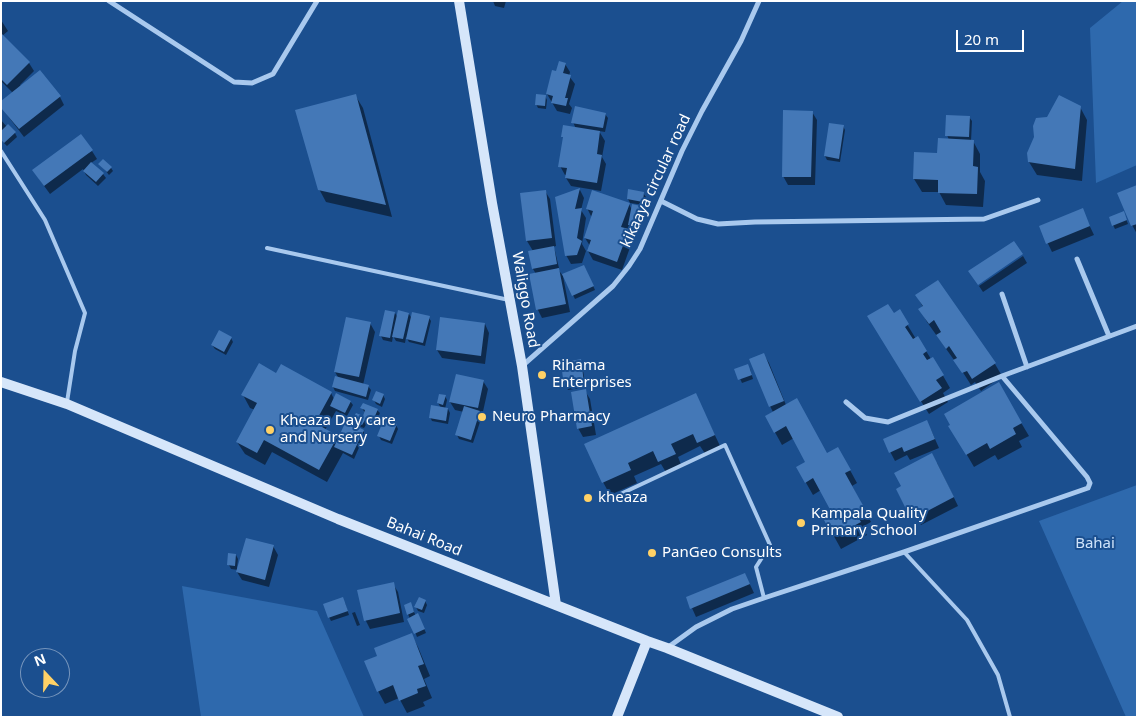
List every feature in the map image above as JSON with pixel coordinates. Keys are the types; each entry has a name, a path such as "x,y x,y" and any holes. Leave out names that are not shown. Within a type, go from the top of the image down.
{"street":[{"path":"108,1 234,82 252,83 273,74 317,1"},
{"name":"Waliggo Road","path":"459,1 492,203 522,366 556,606"},
{"name":"kikaaya circular road","path":"522,366 613,286 629,266 640,249 686,143 741,41 759,1"},
{"path":"661,201 697,219 718,224 984,219 1038,200"},
{"path":"1077,258 1109,336"},
{"path":"1002,294 1027,366"},
{"path":"846,402 865,418 888,422 1027,366 1137,326"},
{"path":"667,648 696,626 732,609 1088,488 1090,483 1087,477 1002,376"},
{"name":"Bahai Road","path":"1,382 67,404 338,519 838,717"},
{"path":"617,717 646,641"}],"lane":[{"path":"1,152 45,220 85,313 76,350 67,404"},
{"path":"267,248 509,300"},
{"path":"612,498 725,445 770,545 756,567 764,598"},
{"path":"904,552 967,620 998,675 1010,717"}],"green space":[{"path":"1123,1 1137,1 1137,165 1096,183 1090,28"},
{"name":"Bahai","path":"1137,485 1137,717 1126,717 1039,521"},
{"path":"182,586 317,611 364,717 201,717"}],"building":[{"path":"1,33 30,62 7,85 1,79"},
{"path":"559,61 566,63 563,73 571,75 565,98 568,98 566,106 551,103 553,96 546,94 552,70 556,71"},
{"path":"40,70 61,96 19,129 1,108 1,101"},
{"path":"356,94 386,205 318,190 295,110"},
{"path":"536,94 546,95 545,106 535,105"},
{"path":"1059,95 1081,106 1075,169 1028,162 1027,153 1034,137 1033,126 1036,118 1047,117"},
{"path":"575,106 606,113 603,128 571,123"},
{"path":"783,110 813,111 811,177 782,177"},
{"path":"946,115 970,116 969,137 945,136"},
{"path":"829,123 844,125 839,159 824,156"},
{"path":"8,124 16,132 4,143 1,140 1,131"},
{"path":"563,125 600,131 597,154 602,155 597,183 565,178 567,168 558,167"},
{"path":"81,134 93,150 44,186 32,170"},
{"path":"938,138 974,140 973,166 978,167 977,194 938,193 938,180 913,179 914,152 937,153"},
{"path":"103,159 112,167 107,172 98,164"},
{"path":"91,162 104,173 96,182 83,171"},
{"path":"1137,185 1137,224 1131,226 1117,193"},
{"path":"580,188 575,209 582,208 577,238 582,241 577,255 565,256 555,197"},
{"path":"628,189 644,192 643,202 627,199"},
{"path":"546,190 552,238 526,241 520,193"},
{"path":"592,190 630,203 621,227 629,229 617,262 587,251 591,240 584,238 593,211 586,209"},
{"path":"632,204 641,206 637,227 628,225"},
{"path":"1083,208 1090,226 1046,244 1039,226"},
{"path":"1124,211 1127,220 1112,226 1109,217"},
{"path":"1014,241 1023,254 978,285 968,271"},
{"path":"554,246 557,264 532,269 528,251"},
{"path":"584,265 594,286 572,296 562,274"},
{"path":"559,268 566,304 536,310 529,274"},
{"path":"938,280 996,363 972,379 967,371 962,373 953,360 957,358 949,346 946,349 936,335 941,332 934,320 929,324 918,309 923,306 915,295"},
{"path":"888,304 894,313 900,309 909,324 905,327 913,339 918,336 927,351 923,354 927,360 933,357 944,375 936,380 942,388 920,402 867,316"},
{"path":"385,310 395,312 390,338 379,336"},
{"path":"398,310 409,313 403,339 392,337"},
{"path":"412,312 430,316 423,343 406,339"},
{"path":"346,317 371,322 359,377 334,372"},
{"path":"440,317 485,323 481,356 436,350"},
{"path":"219,330 232,337 224,352 211,345"},
{"path":"764,353 784,401 769,407 749,359"},
{"path":"581,359 584,383 564,386 561,363"},
{"path":"259,363 276,373 281,364 332,392 315,423 338,436 319,470 264,440 257,453 236,442 257,403 241,395"},
{"path":"748,364 752,375 738,380 734,369"},
{"path":"456,374 484,380 478,408 449,402"},
{"path":"335,376 369,385 366,397 332,387"},
{"path":"999,382 1022,423 1013,428 1016,434 990,449 987,443 966,455 948,426 950,425 944,414"},
{"path":"586,389 592,426 577,429 571,392"},
{"path":"376,391 384,394 380,404 372,400"},
{"path":"336,393 351,401 345,413 330,406"},
{"path":"696,393 715,435 697,443 693,434 671,444 676,454 658,462 653,451 628,463 631,470 602,483 584,444"},
{"path":"439,394 446,395 443,405 437,403"},
{"path":"797,398 827,453 838,447 851,470 845,473 865,509 856,514 861,522 833,537 824,520 833,515 813,478 805,483 796,467 805,462 786,426 774,433 765,416"},
{"path":"363,403 378,409 372,423 365,420 362,425 352,421 356,413 363,416 365,410 360,408"},
{"path":"431,405 448,408 446,421 429,418"},
{"path":"464,406 480,411 471,440 455,435"},
{"path":"384,419 397,424 390,441 377,436"},
{"path":"927,420 935,439 904,452 902,447 889,453 883,439"},
{"path":"346,421 364,430 352,455 334,447"},
{"path":"932,453 954,497 916,517 910,507 906,509 896,489 901,486 894,473"},
{"path":"246,538 274,545 265,580 236,572"},
{"path":"228,553 236,554 235,566 227,565"},
{"path":"745,573 750,584 690,609 686,597"},
{"path":"394,582 400,613 364,621 357,590"},
{"path":"343,597 348,611 328,618 323,604"},
{"path":"419,597 426,600 422,610 414,607"},
{"path":"411,602 414,612 407,615 404,605"},
{"path":"418,613 425,629 414,634 407,619"},
{"path":"412,633 424,664 418,666 426,686 417,689 418,693 399,701 393,685 377,692 364,661 377,656 374,648"}],"place":[{"name":"Rihama Enterprises","path":"542,375"},
{"name":"Neuro Pharmacy","path":"482,417"},
{"name":"Kheaza Day care and Nursery","path":"270,430"},
{"name":"kheaza","path":"588,498"},
{"name":"Kampala Quality Primary School","path":"801,523"},
{"name":"PanGeo Consults","path":"652,553"}]}
